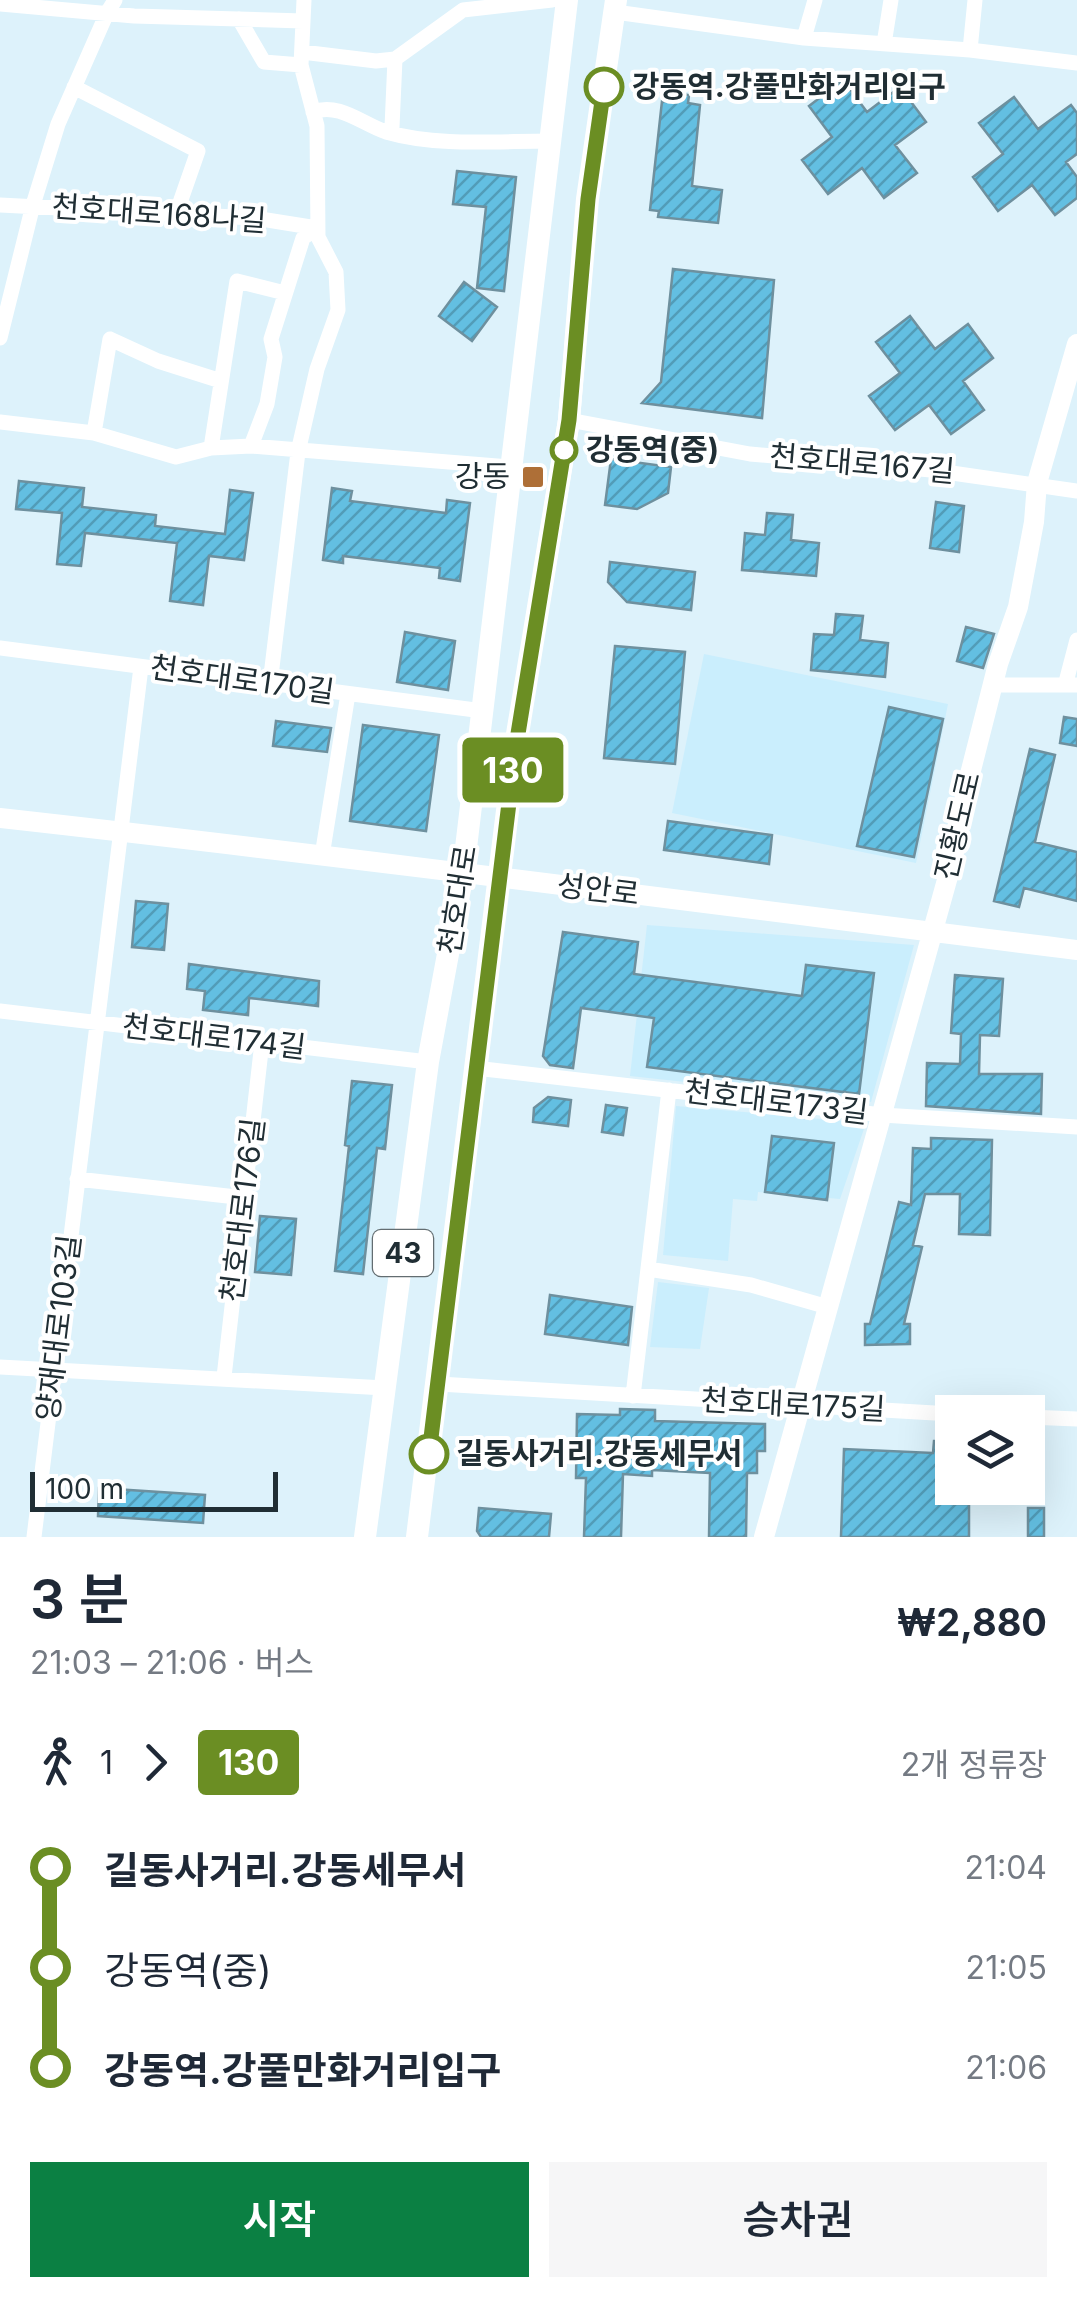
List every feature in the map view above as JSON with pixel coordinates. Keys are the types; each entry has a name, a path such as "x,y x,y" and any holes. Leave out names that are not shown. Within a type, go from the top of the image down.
{"main road":[{"name":"천호대로","path":"365,1537 428,1062 464,873 567,0"},
{"name":"천호대로","path":"417,1537 516,746 569,420 588,199 615,6"}],"street":[{"path":"270,684 298,452 317,369 338,310 336,272 318,237 317,126 302,58 304,0"},
{"path":"239,19 264,62 302,58 376,61 396,59 460,5 552,0"},
{"path":"804,38 814,0"},
{"path":"884,44 891,0"},
{"path":"970,50 974,0"},
{"path":"0,4 108,4 239,19 303,21"},
{"path":"0,338 58,124 108,4"},
{"path":"615,6 804,38 970,50 1077,63"},
{"path":"385,131 392,128 396,59"},
{"path":"74,87 198,151 176,214"},
{"path":"313,112 323,108 340,111 385,131 426,140 550,142"},
{"name":"천호대로168나길","path":"0,204 254,218 318,228"},
{"path":"250,446 266,404 275,357 271,339 303,238 318,228"},
{"path":"211,448 236,281 286,292"},
{"path":"94,434 110,338 158,361 221,381"},
{"name":"진황도로","path":"764,1537 1018,607 1037,483 1077,344"},
{"name":"천호대로167길","path":"569,420 750,454 931,470 1077,490"},
{"path":"0,422 94,434 176,457 211,448 250,446 510,467"},
{"path":"994,684 1071,684 1077,640"},
{"name":"천호대로170길","path":"0,648 483,711"},
{"path":"119,830 141,667"},
{"path":"322,856 348,694"},
{"name":"성안로","path":"0,818 1077,950"},
{"name":"양재대로103길","path":"34,1537 119,830"},
{"name":"천호대로174길","path":"0,1011 428,1062"},
{"name":"천호대로176길","path":"224,1377 262,1042"},
{"name":"천호대로173길","path":"476,1068 882,1115 1077,1127"},
{"path":"633,1396 670,1090"},
{"path":"77,1179 245,1198"},
{"path":"648,1268 751,1285 828,1307"},
{"path":"0,1366 385,1388"},
{"name":"천호대로175길","path":"439,1384 935,1413"},
{"path":"1045,1418 1077,1419"}],"shaded area":[{"path":"704,654 948,704 916,863 672,813"},
{"path":"647,925 914,945 871,1102 630,1076"},
{"path":"676,1106 866,1123 840,1199 758,1192 757,1201 733,1199 728,1261 663,1255"},
{"path":"658,1282 709,1288 700,1349 650,1347"}],"building":[{"path":"843,80 867,112 900,87 926,122 895,145 917,173 884,198 862,168 828,194 802,160 832,137 809,106"},
{"path":"673,93 689,95 688,103 700,105 692,186 722,190 718,223 658,217 659,211 650,210 662,101 672,102"},
{"path":"1014,97 1038,129 1071,105 1077,113 1077,154 1066,162 1077,177 1077,198 1055,215 1032,185 998,211 973,177 1003,154 979,123"},
{"path":"457,171 516,177 504,291 477,288 486,207 453,204"},
{"path":"673,269 774,280 762,418 642,403 661,382"},
{"path":"464,282 497,307 472,341 439,316"},
{"path":"910,316 935,349 968,324 993,358 963,381 984,410 951,434 929,405 895,430 869,396 900,373 876,342"},
{"path":"611,459 671,467 668,493 637,509 605,505"},
{"path":"19,481 84,488 82,507 156,515 155,526 225,534 230,490 253,493 244,560 209,556 203,605 170,601 177,543 85,533 81,566 57,564 62,513 16,509"},
{"path":"332,488 352,491 350,501 446,513 447,500 470,503 460,581 439,578 440,568 343,556 343,563 323,560"},
{"path":"936,502 964,506 959,552 930,548"},
{"path":"767,513 793,515 791,540 819,543 816,576 742,570 745,533 765,535"},
{"path":"610,562 695,572 691,610 627,602 608,582"},
{"path":"836,614 863,616 860,640 888,643 885,677 811,670 814,634 834,635"},
{"path":"966,627 994,634 983,668 957,661"},
{"path":"405,632 455,641 448,690 397,682"},
{"path":"615,646 685,652 675,764 604,758"},
{"path":"889,707 943,719 914,857 857,846"},
{"path":"1064,717 1077,719 1077,746 1060,743"},
{"path":"276,721 331,728 327,752 273,746"},
{"path":"363,725 439,735 426,831 350,821"},
{"path":"1030,749 1055,755 1035,842 1077,852 1077,901 1024,888 1019,907 994,901"},
{"path":"668,821 772,835 769,864 664,850"},
{"path":"136,901 168,904 164,950 132,947"},
{"path":"563,932 638,942 634,974 802,996 806,965 874,973 859,1094 647,1067 654,1018 581,1008 573,1068 550,1065 543,1056"},
{"path":"189,964 319,981 318,1006 249,998 248,1015 203,1010 205,991 187,989"},
{"path":"955,975 1003,979 999,1036 980,1035 979,1074 1042,1074 1041,1114 926,1106 927,1063 960,1064 961,1034 951,1033"},
{"path":"352,1081 392,1085 385,1149 377,1148 363,1274 335,1271"},
{"path":"548,1097 571,1100 568,1126 533,1122 534,1108"},
{"path":"606,1105 627,1108 623,1135 602,1132"},
{"path":"772,1136 834,1143 827,1200 765,1192"},
{"path":"931,1138 992,1140 990,1235 959,1234 960,1194 925,1194 913,1245 922,1247 904,1324 910,1324 910,1344 865,1345 865,1324 870,1324 899,1202 911,1205 913,1148 931,1149"},
{"path":"260,1216 296,1219 291,1275 255,1272"},
{"path":"550,1295 632,1307 628,1345 545,1334"},
{"path":"620,1409 655,1410 655,1421 765,1424 765,1451 757,1451 757,1473 747,1473 746,1537 709,1537 710,1473 652,1470 652,1476 623,1474 621,1537 584,1537 586,1478 576,1478 577,1414 620,1415"},
{"path":"935,1441 935,1505 969,1505 969,1537 841,1537 844,1449 933,1453"},
{"path":"99,1488 205,1495 203,1523 98,1516"},
{"path":"479,1508 551,1514 549,1537 481,1537 477,1531"},
{"path":"1028,1508 1044,1508 1044,1537 1028,1537"}],"bus line":[{"name":"130","path":"429,1454 516,746 569,420 588,199 604,87"}],"place":[{"name":"강동역.강풀만화거리입구","path":"604,87"},
{"name":"강동역(중)","path":"564,450"},
{"name":"강동","path":"533,477"},
{"name":"길동사거리.강동세무서","path":"429,1454"}]}
